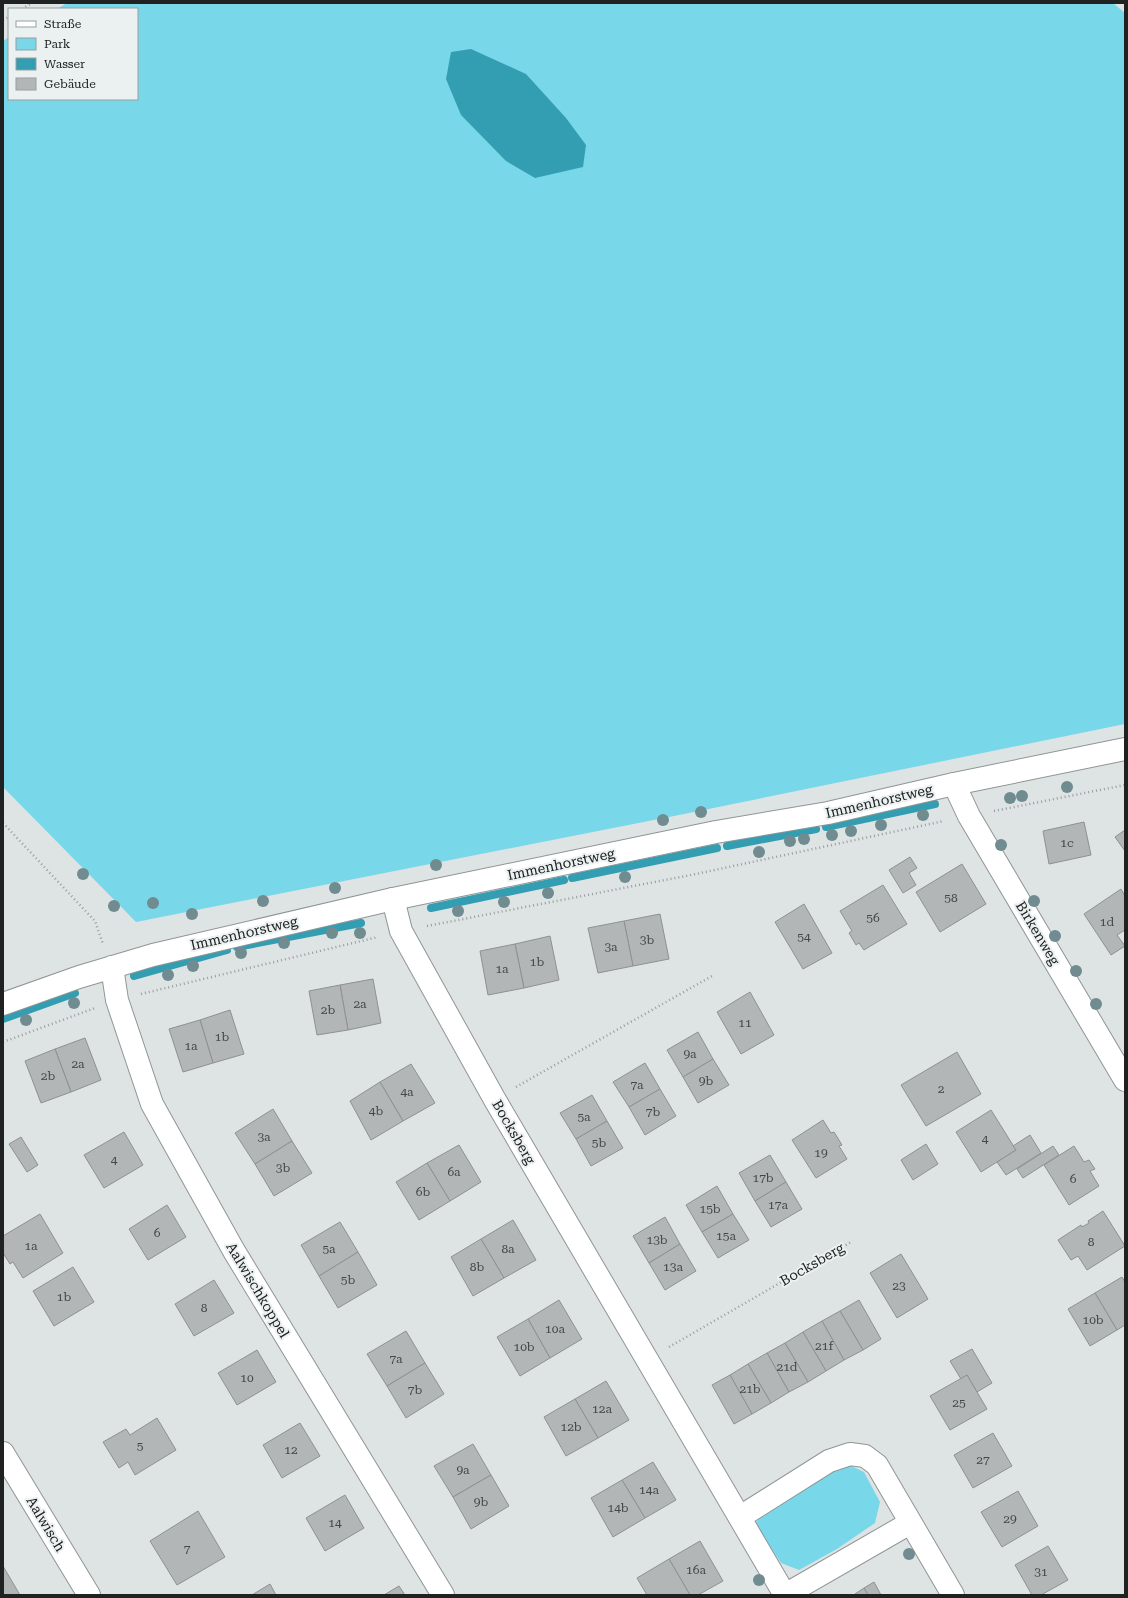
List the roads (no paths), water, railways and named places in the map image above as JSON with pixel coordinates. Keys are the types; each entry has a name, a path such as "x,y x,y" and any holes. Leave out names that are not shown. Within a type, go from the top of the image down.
{"street":[{"name":"Immenhorstweg","path":"3,1004 79,977 167,951 393,899 716,832 828,813 954,784 1125,749"},
{"name":"Birkenweg","path":"954,784 969,816 1125,1080"},
{"name":"Bocksberg","path":"393,899 401,931 495,1100 785,1595 910,1523"},
{"name":"Aalwischkoppel","path":"112,967 117,1000 152,1104 234,1251 443,1595"},
{"name":"Aalwisch","path":"3,1453 89,1595"},
{"path":"740,1517 829,1461 850,1454 865,1456 877,1464 953,1595"}],"water":[{"path":"471,49 526,74 566,118 586,145 583,167 535,178 506,161 461,115 446,79 451,52"}],"waterway":[{"path":"826,827 935,804"},
{"path":"727,846 816,829"},
{"path":"572,878 717,848"},
{"path":"431,908 564,880"},
{"path":"237,947 361,923"},
{"path":"134,976 227,950"},
{"path":"3,1019 75,993"}]}
